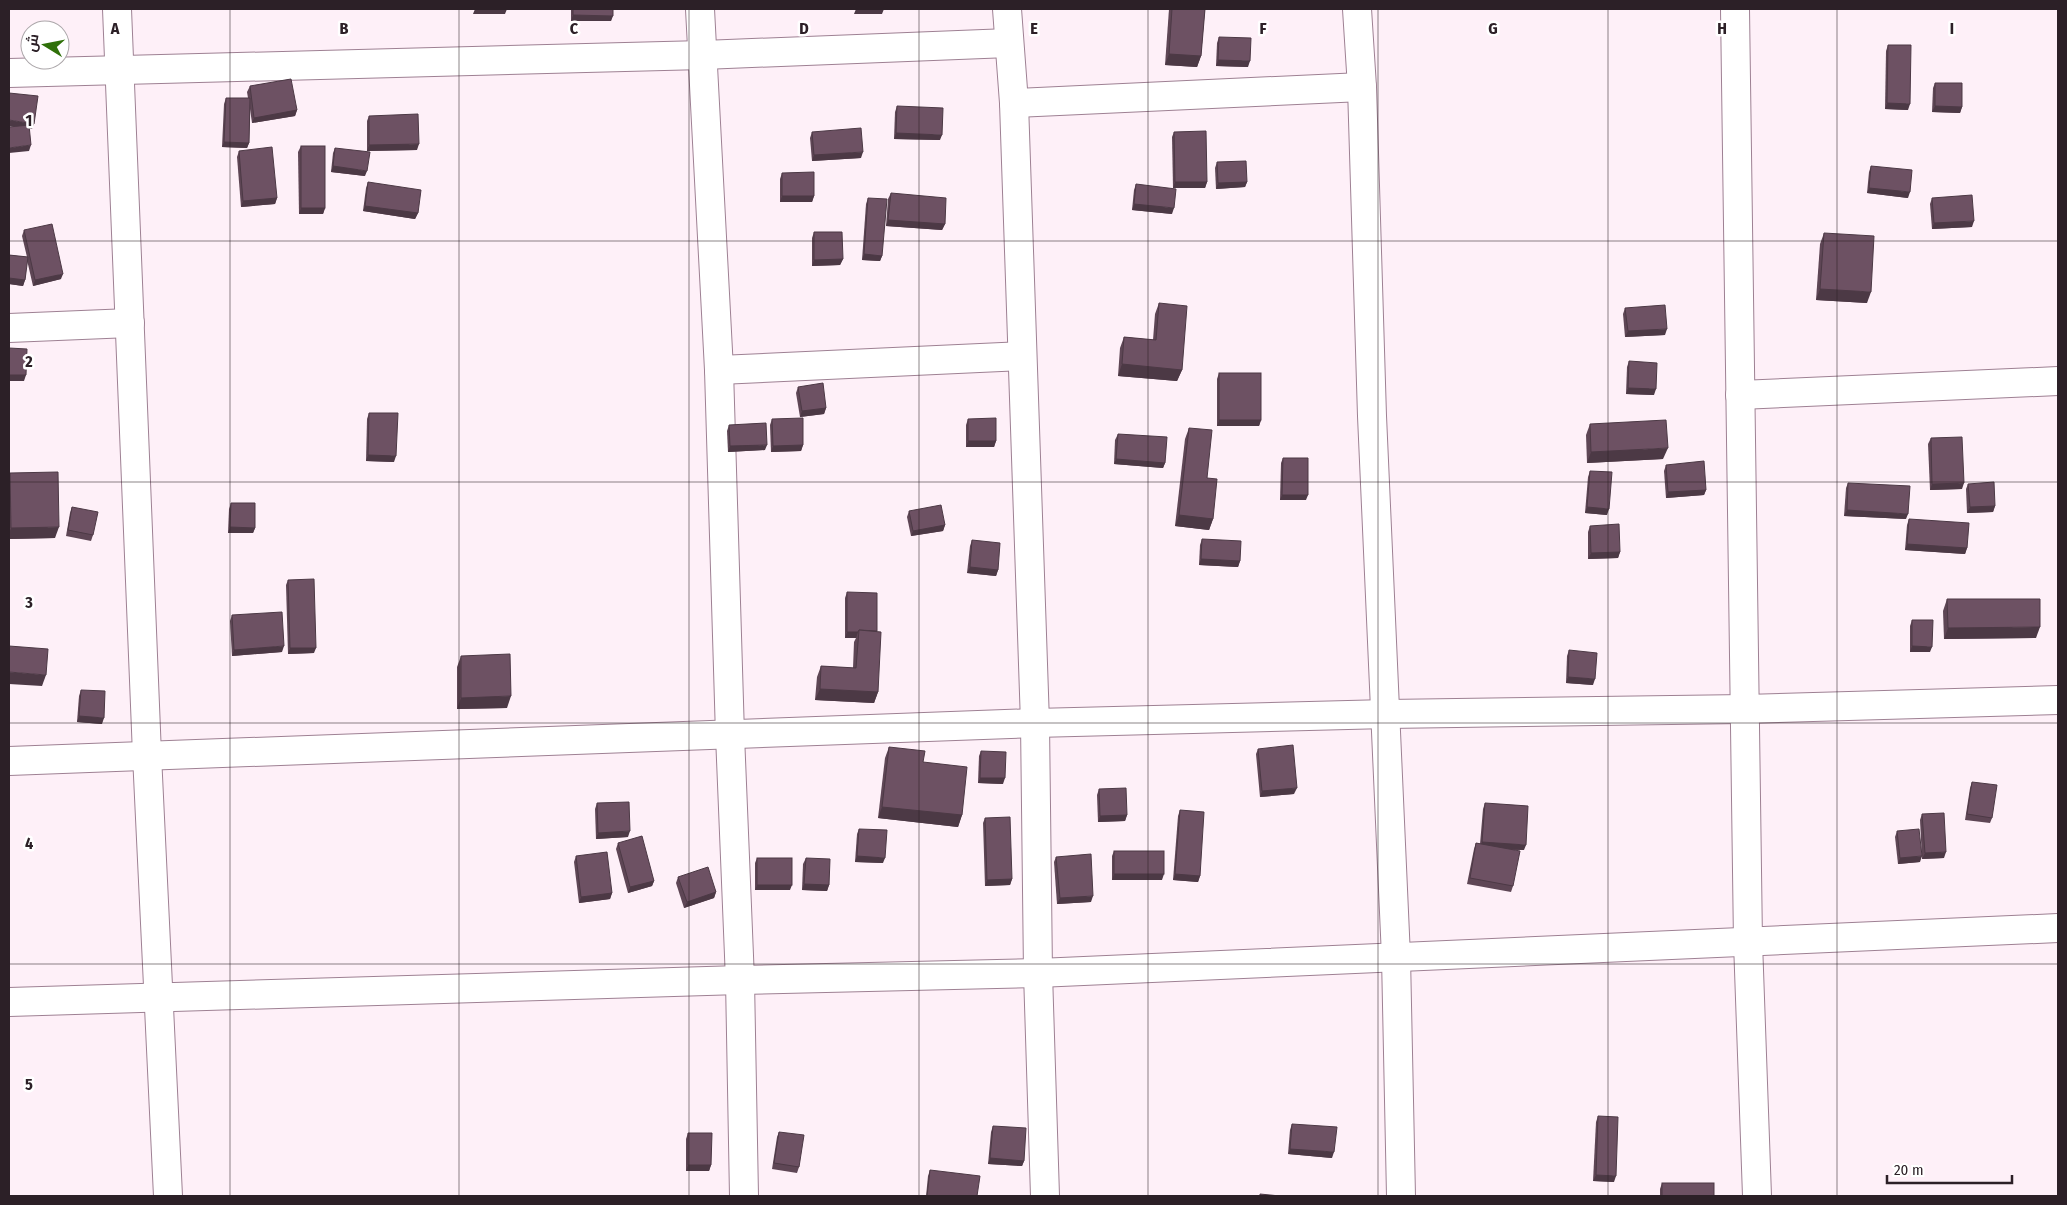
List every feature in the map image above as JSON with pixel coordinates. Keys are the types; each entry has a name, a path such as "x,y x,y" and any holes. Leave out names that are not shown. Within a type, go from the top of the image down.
{"street":[{"path":"117,9 147,755 168,1196"},
{"path":"700,9 719,370 730,735 740,980 744,1196"},
{"path":"1007,9 1014,103 1035,723 1038,973 1045,1196"},
{"path":"1357,9 1362,87 1372,416 1387,714 1396,957 1401,1196"},
{"path":"1735,9 1748,942 1757,1196"},
{"path":"9,73 703,55 1009,43"},
{"path":"1014,103 1362,87"},
{"path":"9,328 130,323"},
{"path":"719,370 1022,356"},
{"path":"1740,395 2058,381"},
{"path":"9,761 1035,723 1387,714 1745,709 2058,700"},
{"path":"9,1002 1038,973 2058,928"}],"building":[{"path":"573,9 613,9 613,16 573,15"},
{"path":"1172,9 1205,9 1201,56 1169,54"},
{"path":"1219,37 1251,38 1250,61 1218,60"},
{"path":"1888,45 1911,45 1910,104 1887,103"},
{"path":"291,79 297,110 254,118 250,86"},
{"path":"1935,83 1962,83 1962,107 1935,106"},
{"path":"9,93 38,96 34,124 9,120"},
{"path":"226,98 250,98 249,143 224,142"},
{"path":"897,106 943,108 942,135 896,133"},
{"path":"418,114 419,144 369,145 369,116"},
{"path":"29,125 31,145 9,148 9,127"},
{"path":"861,128 863,152 814,155 812,132"},
{"path":"1206,131 1207,182 1175,182 1174,132"},
{"path":"301,146 325,146 325,208 301,208"},
{"path":"272,147 277,198 243,201 239,151"},
{"path":"335,148 370,152 367,171 333,166"},
{"path":"1246,161 1247,182 1218,183 1217,162"},
{"path":"1871,166 1912,170 1910,192 1869,188"},
{"path":"814,172 814,196 782,196 782,173"},
{"path":"368,182 421,190 418,213 365,206"},
{"path":"1136,184 1176,189 1174,208 1134,204"},
{"path":"891,193 946,198 945,224 888,220"},
{"path":"1972,195 1974,221 1934,223 1932,198"},
{"path":"868,198 887,199 882,256 864,254"},
{"path":"52,224 63,274 35,280 24,230"},
{"path":"814,232 842,232 843,259 814,260"},
{"path":"1824,233 1874,236 1871,292 1820,289"},
{"path":"9,255 28,257 25,280 9,278"},
{"path":"1159,303 1187,306 1182,370 1122,364 1124,337 1156,340"},
{"path":"1665,305 1667,329 1628,331 1625,308"},
{"path":"9,348 27,349 26,375 9,375"},
{"path":"1629,361 1657,363 1656,389 1628,388"},
{"path":"1219,373 1261,373 1261,420 1219,420"},
{"path":"823,383 826,408 802,411 798,387"},
{"path":"369,413 398,413 396,456 368,455"},
{"path":"803,418 803,445 773,446 772,419"},
{"path":"996,418 996,441 968,441 968,419"},
{"path":"1666,420 1668,448 1591,452 1590,424"},
{"path":"766,423 767,445 730,446 729,425"},
{"path":"1189,428 1212,430 1207,478 1217,479 1213,519 1179,515"},
{"path":"1118,434 1167,437 1165,463 1116,459"},
{"path":"1962,437 1964,483 1932,484 1931,438"},
{"path":"1283,458 1308,458 1308,495 1282,495"},
{"path":"1704,461 1706,490 1668,492 1666,465"},
{"path":"1590,471 1612,472 1609,509 1587,507"},
{"path":"58,472 59,527 11,528 10,473"},
{"path":"1994,482 1995,506 1970,507 1968,484"},
{"path":"1848,483 1910,486 1908,514 1847,510"},
{"path":"231,503 255,503 255,528 230,527"},
{"path":"941,505 945,525 913,531 909,511"},
{"path":"72,507 98,512 93,535 68,530"},
{"path":"1909,519 1969,523 1967,548 1907,544"},
{"path":"1619,524 1620,552 1591,553 1590,526"},
{"path":"1202,539 1241,541 1240,561 1201,559"},
{"path":"972,540 1000,543 998,570 970,567"},
{"path":"314,579 316,648 290,648 288,580"},
{"path":"847,592 877,593 877,631 859,630 858,632 847,632"},
{"path":"1947,599 2040,599 2040,627 1948,628"},
{"path":"282,612 284,646 234,650 232,615"},
{"path":"1912,620 1933,620 1932,647 1912,646"},
{"path":"859,630 881,632 878,692 820,689 821,666 856,668"},
{"path":"9,646 48,649 46,675 9,672"},
{"path":"1569,650 1597,653 1595,679 1568,677"},
{"path":"510,654 511,696 461,698 461,656"},
{"path":"81,690 105,691 104,718 79,716"},
{"path":"1293,745 1297,788 1262,791 1258,749"},
{"path":"889,747 925,751 923,762 967,767 962,815 882,807"},
{"path":"981,751 1006,752 1005,778 980,778"},
{"path":"1972,782 1997,785 1992,818 1967,814"},
{"path":"1126,788 1127,815 1100,816 1099,789"},
{"path":"629,802 630,831 598,833 597,803"},
{"path":"1485,803 1528,806 1526,845 1482,842"},
{"path":"1180,810 1204,812 1200,876 1175,874"},
{"path":"1944,813 1946,852 1925,853 1922,814"},
{"path":"1010,817 1012,879 987,880 985,818"},
{"path":"859,829 887,830 885,858 857,856"},
{"path":"1919,829 1922,856 1900,858 1897,831"},
{"path":"642,836 654,881 630,887 618,843"},
{"path":"1476,843 1520,851 1513,886 1470,878"},
{"path":"1114,851 1164,851 1164,874 1114,874"},
{"path":"607,852 612,893 581,897 576,856"},
{"path":"1091,854 1093,896 1060,898 1056,857"},
{"path":"757,858 792,858 792,885 757,885"},
{"path":"806,858 830,859 829,885 804,884"},
{"path":"708,867 716,892 687,902 678,877"},
{"path":"1598,1116 1618,1117 1616,1176 1596,1175"},
{"path":"1292,1124 1337,1127 1334,1152 1290,1149"},
{"path":"993,1126 1026,1128 1024,1161 990,1158"},
{"path":"779,1132 804,1135 799,1167 774,1163"},
{"path":"688,1133 712,1133 711,1165 688,1165"},
{"path":"930,1170 980,1176 977,1196 927,1196"},
{"path":"1662,1183 1714,1183 1714,1196 1662,1196"},
{"path":"1260,1194 1280,1196 1260,1196"}]}
